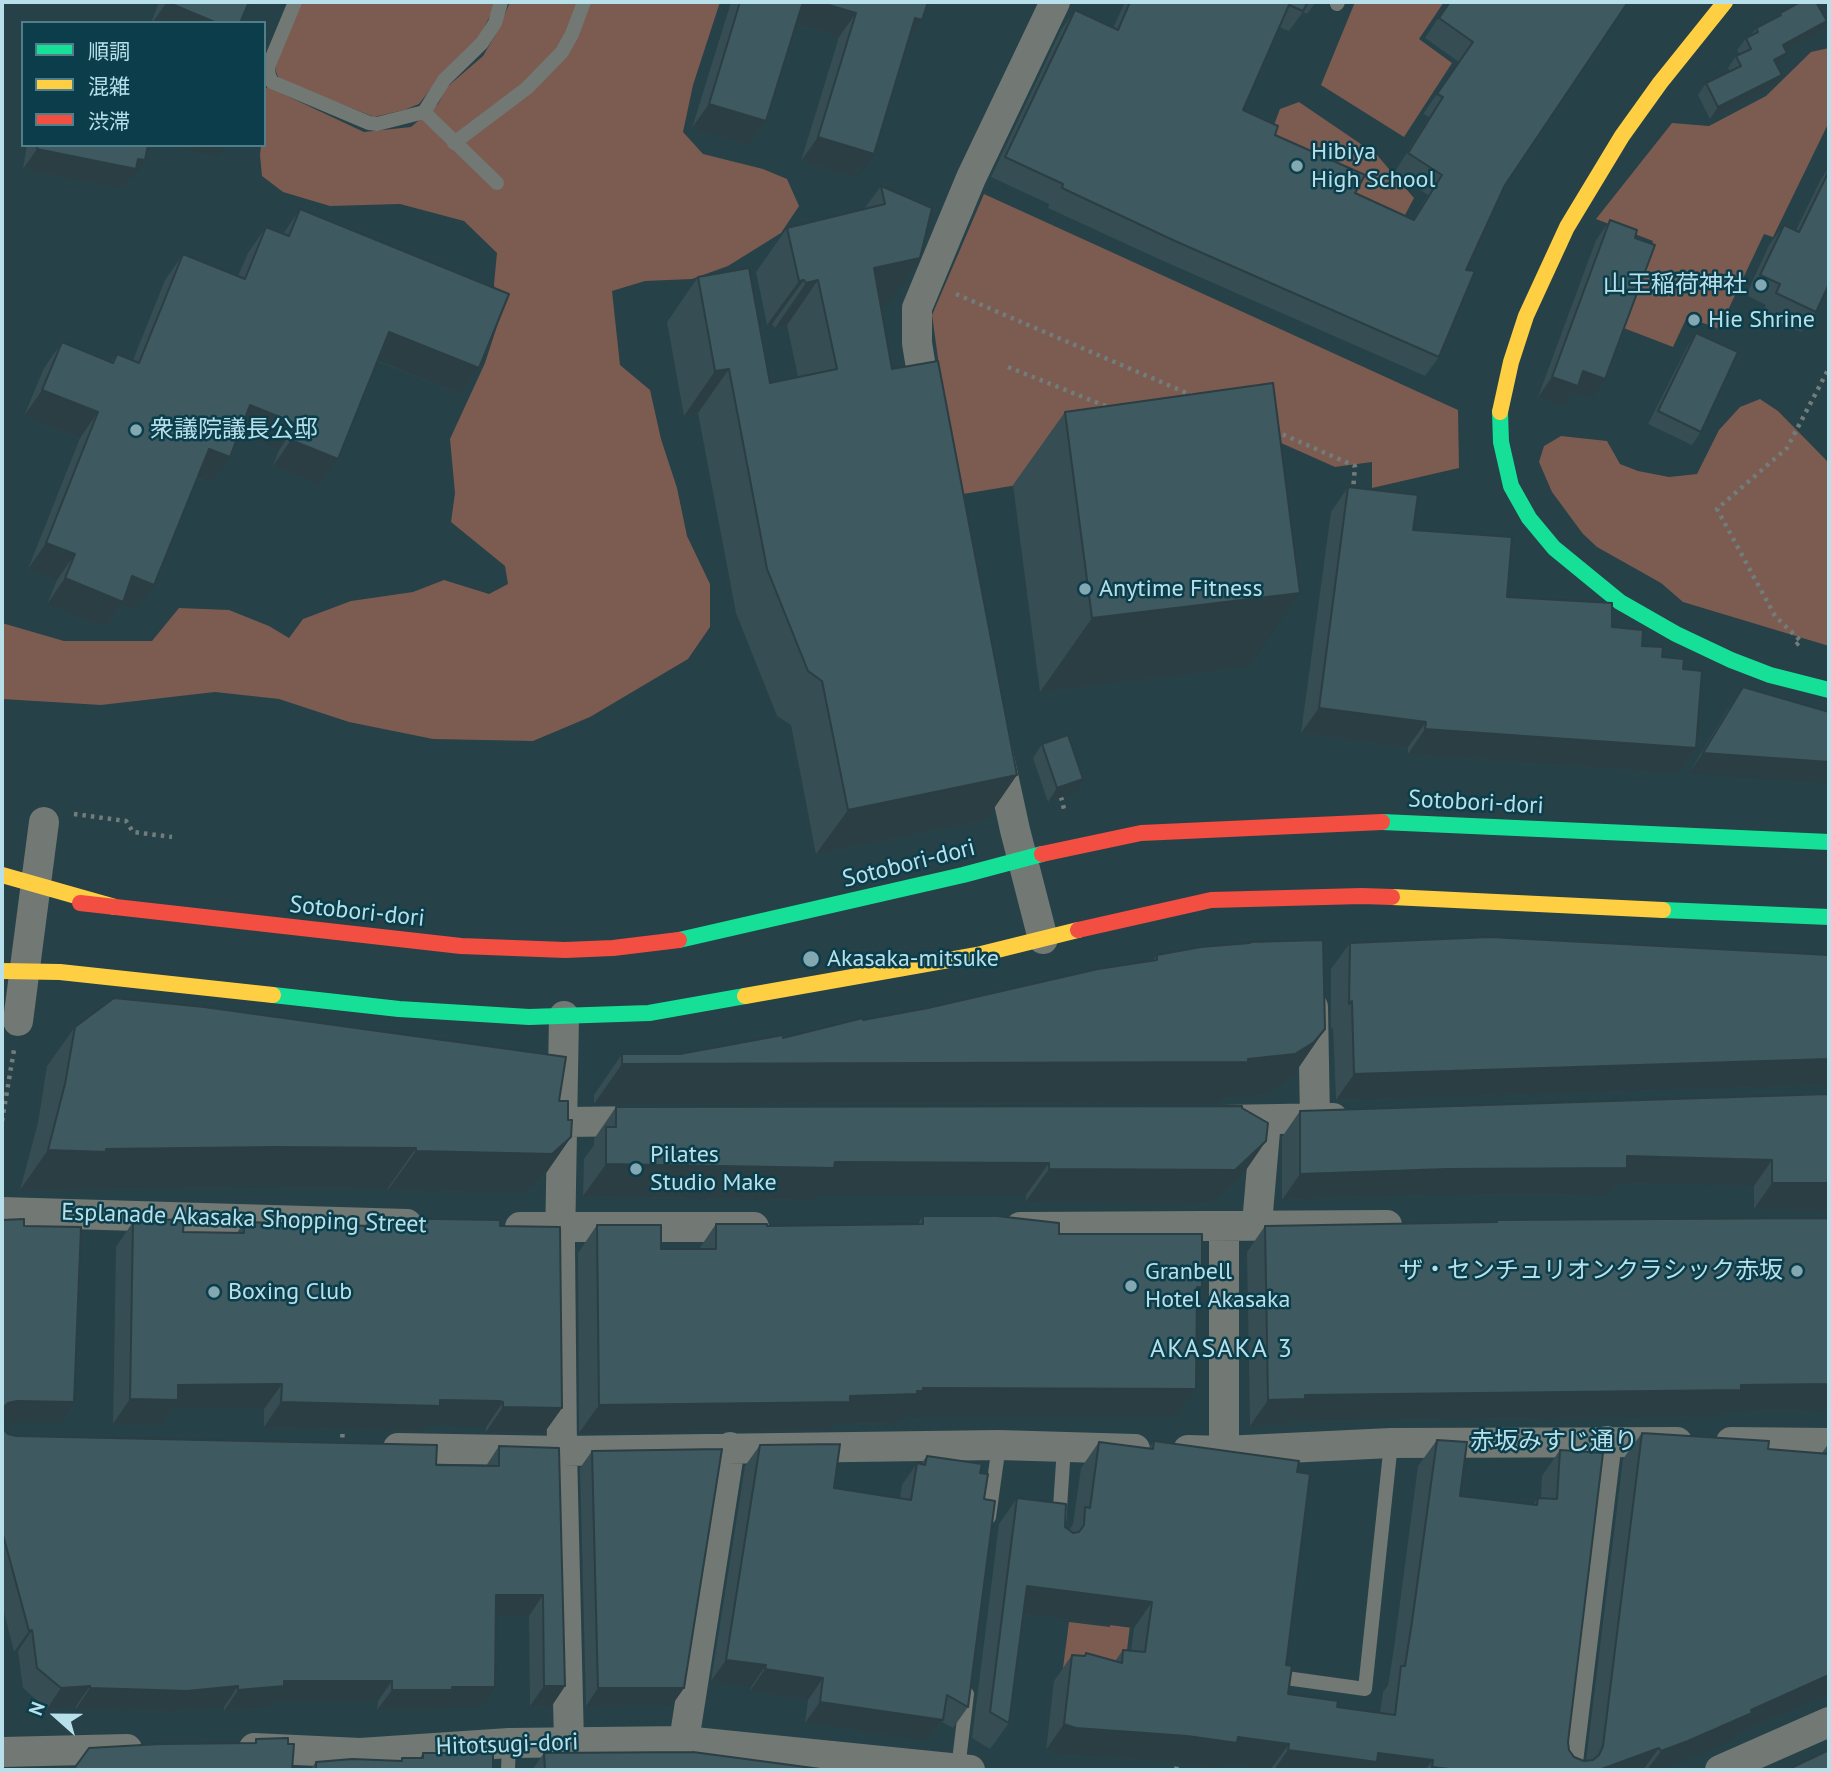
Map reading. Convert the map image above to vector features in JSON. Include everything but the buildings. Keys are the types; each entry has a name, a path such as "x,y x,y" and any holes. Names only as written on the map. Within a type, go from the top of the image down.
{"main road":[{"path":"1725,2 1660,83 1622,136 1594,178 1567,227 1527,316 1511,362 1500,411 1501,442 1511,486 1529,518 1554,548 1620,602 1676,634 1731,660 1770,675 1829,690"},
{"name":"Sotobori-dori","path":"14,896 461,946 534,950 613,948 691,939 1023,858 1141,833 1364,821 1829,842"},
{"path":"2,875 116,908"},
{"path":"2,971 60,972 399,1009 529,1017 564,1016 649,1013 977,955 1129,917 1211,900 1362,896 1829,917"}],"street":[{"path":"932,434 918,343 917,308 971,178 1055,2"},
{"path":"992,720 1043,939"},
{"path":"18,1021 44,822"},
{"path":"1313,984 1315,1119"},
{"path":"564,1016 562,1451 569,1742"},
{"path":"1198,1120 1356,1117"},
{"path":"1257,1224 1266,1120"},
{"path":"564,1122 675,1121"},
{"name":"Esplanade Akasaka Shopping Street","path":"2,1212 435,1224"},
{"path":"989,1227 1410,1225"},
{"path":"491,1226 782,1227"},
{"path":"1224,1226 1224,1451"},
{"name":"赤坂みすじ通り","path":"342,1433 562,1451 999,1445 1224,1451 1399,1443 1829,1443"},
{"path":"1567,1770 1607,1441"},
{"path":"684,1741 730,1447"},
{"path":"1720,1770 1829,1722"},
{"name":"Hitotsugi-dori","path":"225,1747 360,1754 508,1757 569,1742 684,1741 964,1770"},
{"path":"2,1752 156,1748"}],"lane":[{"path":"295,2 266,77 272,82 377,124 424,112 444,80 482,43 495,23 500,2"},
{"path":"454,143 527,89 562,51 572,34 584,2"},
{"path":"424,112 498,183"},
{"path":"1279,1677 1365,1689 1399,1443"},
{"path":"988,1526 999,1445"},
{"path":"1058,1537 1064,1447"},
{"path":"964,1770 970,1675"}],"path":[{"path":"949,291 1197,397"},
{"path":"1008,367 1119,412"},
{"path":"1792,648 1801,641 1775,617 1717,509 1787,449 1829,368"},
{"path":"1270,429 1355,466 1352,502"},
{"path":"1061,797 1066,818"},
{"path":"73,814 126,821 133,832 172,837"},
{"path":"2,1121 9,1079"},
{"path":"1176,1770 1178,1757"}],"shaded area":[{"path":"301,2 495,2 476,43 445,70 419,104 374,117 281,80 277,75 275,67"},
{"path":"510,2 720,2 693,85 683,132 703,154 763,169 787,179 799,206 781,233 728,266 692,279 645,281 612,291 620,365 650,390 687,536 710,584 710,627 688,659 590,717 533,741 433,739 349,722 279,699 215,692 101,705 2,699 2,623 64,641 152,641 179,608 229,610 269,626 289,638 303,619 351,601 413,592 444,580 489,594 508,584 505,566 451,522 455,493 450,439 485,363 498,323 494,284 497,253 464,221 400,204 330,206 283,192 262,176 260,155 261,147 266,147 266,88 364,132 411,127 438,104 447,87 483,56"},
{"path":"1355,2 1444,2 1419,39 1452,63 1404,137 1321,85"},
{"path":"1829,48 1829,122 1773,237 1764,234 1719,329 1687,317 1673,347 1621,327 1653,241 1596,219 1672,123 1709,126 1766,96 1811,52"},
{"path":"1299,102 1377,155 1414,198 1397,230 1266,146 1280,109"},
{"path":"984,194 1458,410 1459,468 1372,488 1372,462 1335,467 1180,398 1172,413 1141,401 1150,463 957,495 932,315"},
{"path":"1760,399 1778,411 1829,463 1829,646 1683,602 1661,583 1597,547 1583,534 1552,492 1539,462 1544,446 1561,436 1607,441 1620,464 1638,471 1669,477 1697,474 1719,430 1740,407"},
{"path":"1113,1606 1132,1609 1124,1675 1063,1668 1069,1622 1110,1627"}],"traffic: fast":[{"path":"1500,412 1501,442 1511,486 1529,518 1554,548 1620,602 1676,634 1770,675 1829,690"},
{"path":"1382,822 1829,842"},
{"path":"679,940 963,875 1042,854"},
{"path":"1663,910 1829,917"},
{"path":"273,995 399,1009 529,1017 649,1013 745,996"}],"traffic: slow":[{"path":"1500,412 1511,362 1526,316 1567,227 1622,136 1660,83 1725,2"},
{"path":"2,875 115,907"},
{"path":"1392,897 1663,910"},
{"path":"745,996 977,955 1078,930"},
{"path":"2,971 60,972 273,995"}],"traffic: jam":[{"path":"1042,854 1141,833 1382,822"},
{"path":"1078,930 1211,900 1392,897"},
{"path":"80,903 461,946 565,950 613,948 679,940"}],"place":[{"name":"Hibiya High School","path":"1297,166"},
{"name":"山王稲荷神社","path":"1761,285"},
{"name":"Hie Shrine","path":"1694,320"},
{"name":"衆議院議長公邸","path":"136,430"},
{"name":"Anytime Fitness","path":"1085,589"},
{"name":"Akasaka-mitsuke","path":"811,959"},
{"name":"Pilates Studio Make","path":"636,1169"},
{"name":"ザ・センチュリオンクラシック赤坂","path":"1797,1271"},
{"name":"Granbell Hotel Akasaka","path":"1131,1286"},
{"name":"Boxing Club","path":"214,1292"}],"district":[{"name":"AKASAKA 3","path":"1222,1350"}]}
